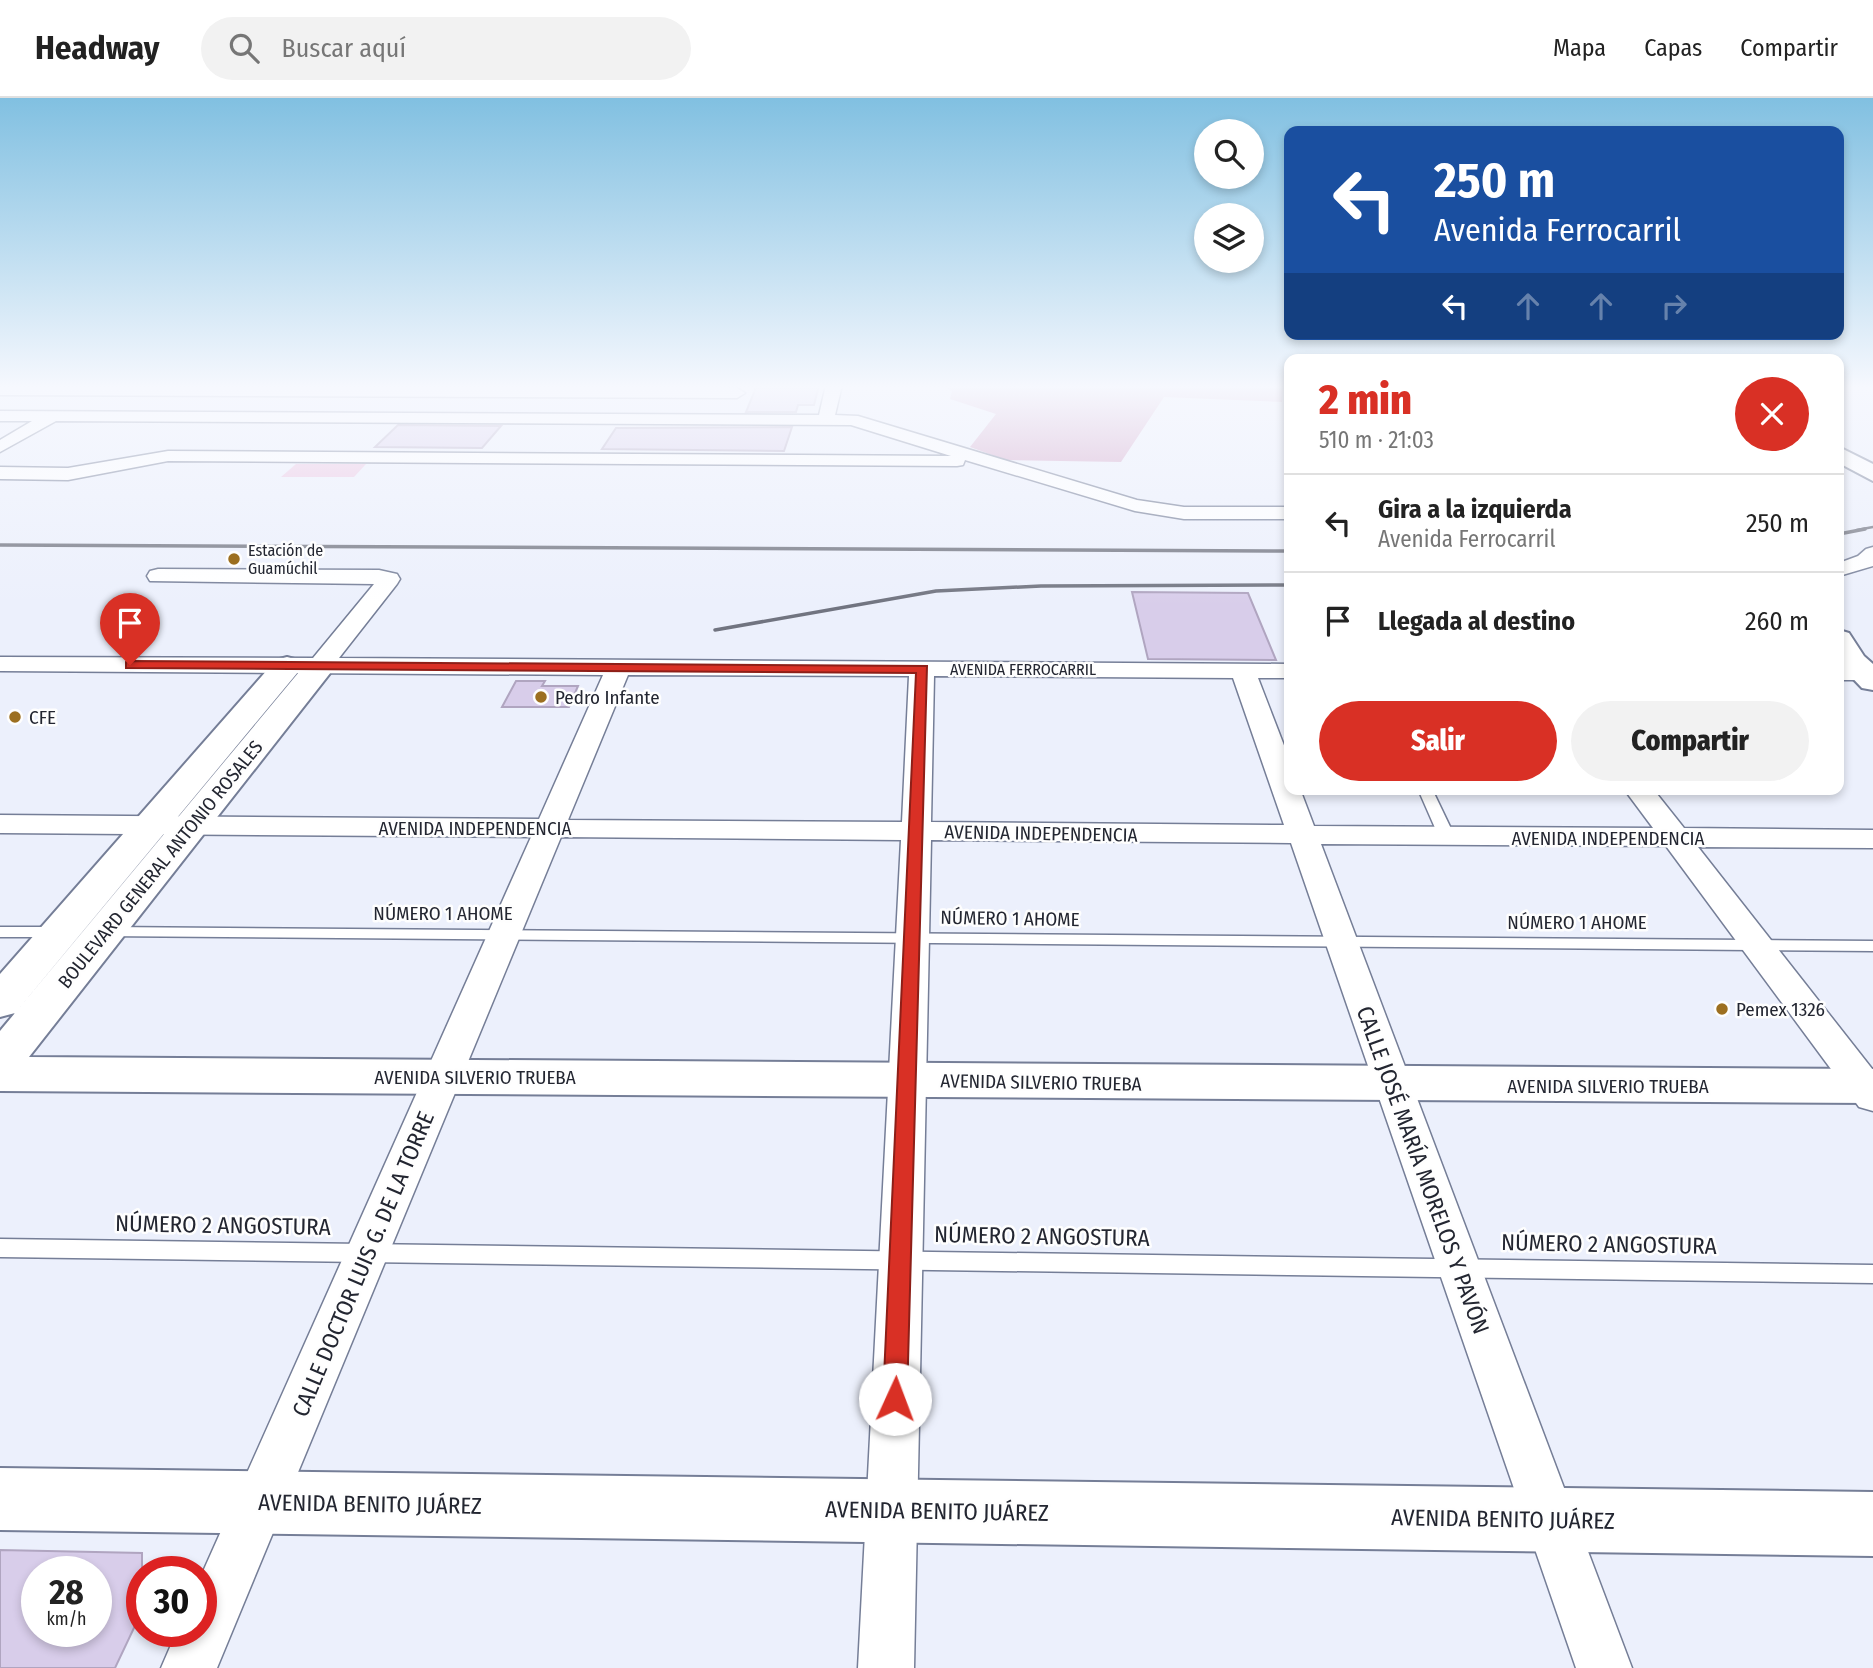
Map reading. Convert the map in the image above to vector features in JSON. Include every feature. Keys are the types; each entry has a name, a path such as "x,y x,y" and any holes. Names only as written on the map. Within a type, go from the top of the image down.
{"street":[{"path":"0,473 68,474 155,458"},
{"path":"538,458 990,461"},
{"path":"981,458 1117,501 1155,509 1214,514 1284,513"},
{"path":"1849,458 1870,469"},
{"path":"1844,569 1861,564 1873,553"},
{"path":"158,576 389,579 303,666"},
{"path":"1844,647 1862,675"},
{"name":"AVENIDA FERROCARRIL","path":"0,664 1284,671"},
{"name":"BOULEVARD GENERAL ANTONIO ROSALES","path":"0,1002 151,825 303,666"},
{"name":"BOULEVARD GENERAL ANTONIO ROSALES","path":"0,1062 191,826 303,666"},
{"name":"CALLE DOCTOR LUIS G. DE LA TORRE","path":"189,1668 619,667"},
{"path":"886,1668 922,669"},
{"name":"CALLE JOSÉ MARÍA MORELOS Y PAVÓN","path":"1243,670 1284,787"},
{"name":"CALLE JOSÉ MARÍA MORELOS Y PAVÓN","path":"1287,795 1604,1668"},
{"path":"1643,795 1870,1090"},
{"name":"AVENIDA INDEPENDENCIA","path":"0,824 1873,839"},
{"name":"AVENIDA SILVERIO TRUEBA","path":"0,1074 1870,1090"},
{"name":"AVENIDA BENITO JUÁREZ","path":"0,1499 1873,1524"}],"lane":[{"path":"1427,795 1447,837"},
{"path":"0,932 60,932"},
{"name":"NÚMERO 1 AHOME","path":"105,932 1873,946"},
{"name":"NÚMERO 2 ANGOSTURA","path":"0,1248 1873,1274"}],"shaded area":[{"path":"1001,458 1123,458 1121,462"},
{"path":"296,464 366,464 354,477 281,477"}],"building":[{"path":"1132,592 1248,593 1276,660 1148,659"},
{"name":"Pedro Infante","path":"516,681 545,681 542,686 578,686 569,707 502,707"},
{"path":"0,1550 142,1553 142,1556 126,1556 126,1645 115,1668 0,1668"}],"railway":[{"path":"1857,530 1873,527"},
{"path":"1844,533 1865,529"},
{"path":"0,545 1284,551"},
{"path":"715,630 936,591 1041,586 1284,585"}],"place":[{"name":"Estación de Guamúchil","path":"234,559"},
{"name":"Pedro Infante","path":"541,697"},
{"name":"CFE","path":"15,717"},
{"name":"Pemex 1326","path":"1722,1009"}],"route":[{"path":"130,665 922,669 895,1399"}]}
